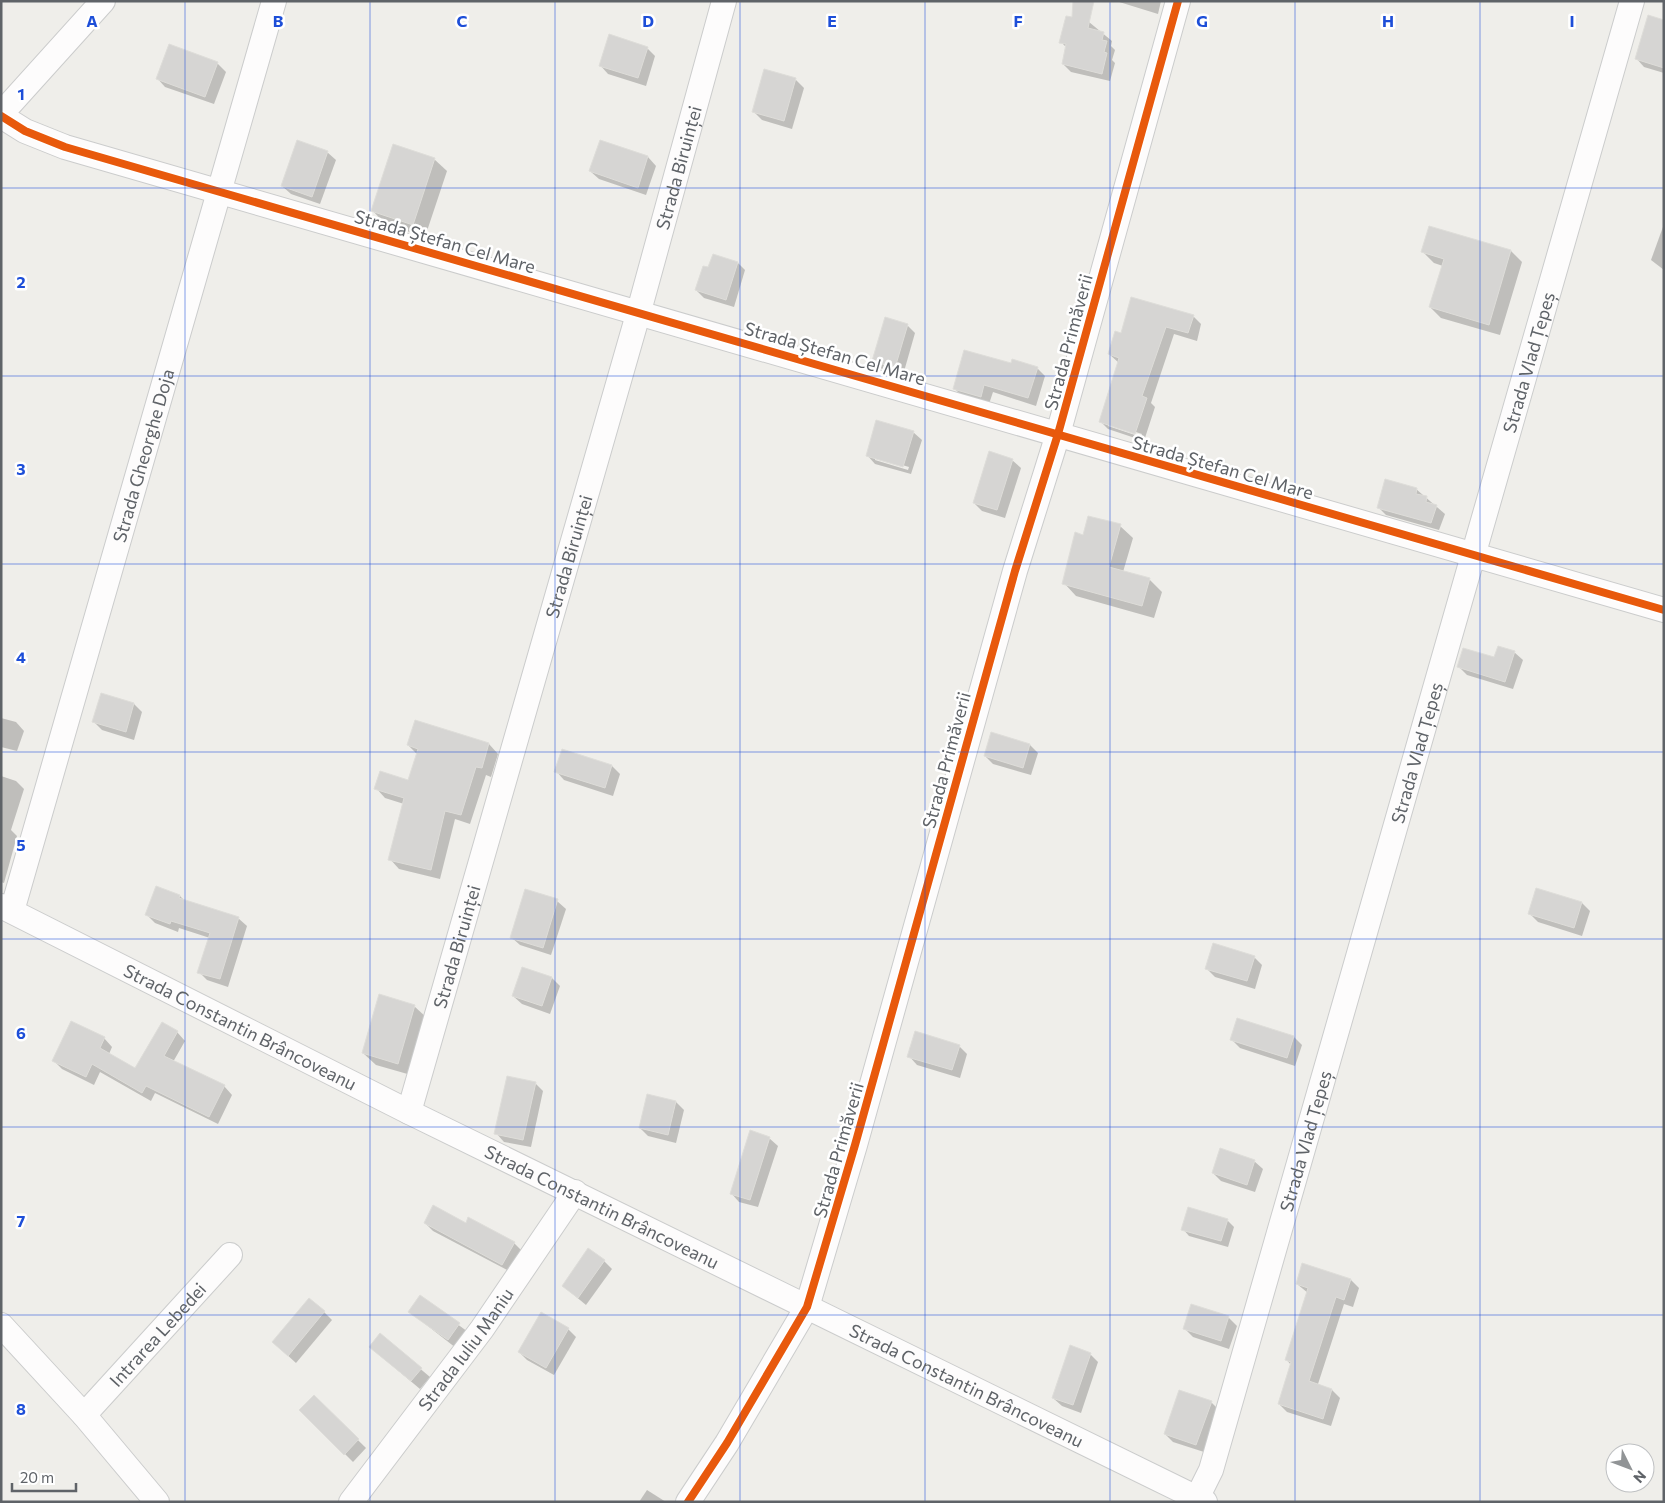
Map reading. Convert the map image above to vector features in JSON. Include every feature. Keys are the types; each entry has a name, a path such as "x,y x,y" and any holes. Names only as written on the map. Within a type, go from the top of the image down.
{"street":[{"path":"1,115 103,1"},
{"name":"Strada Gheorghe Doja","path":"7,909 221,191 274,1"},
{"name":"Strada Biruinței","path":"408,1112 639,312 724,1"},
{"name":"Strada Primăverii","path":"688,1502 727,1443 807,1307 858,1135 1010,589 1058,434 1178,1"},
{"name":"Strada Vlad Țepeș","path":"1199,1501 1211,1470 1632,1"},
{"name":"Strada Ștefan Cel Mare","path":"1,115 25,132 65,146 1664,610"},
{"name":"Strada Constantin Brâncoveanu","path":"7,909 408,1112 575,1192 1199,1501"},
{"name":"Strada Iuliu Maniu","path":"351,1502 482,1329 575,1192"},
{"name":"Intrarea Lebedei","path":"84,1415 230,1256"},
{"path":"1,1326 84,1415 157,1502"}],"building":[{"path":"1073,1 1094,1 1088,28 1104,32 1102,40 1107,41 1104,52 1107,53 1102,74 1062,64 1066,44 1059,43 1066,16 1072,17"},
{"path":"1648,15 1664,20 1664,68 1635,59"},
{"path":"609,34 648,47 638,78 599,66"},
{"path":"169,44 218,62 205,97 156,79"},
{"path":"764,69 796,78 784,121 752,112"},
{"path":"297,140 328,151 312,197 281,186"},
{"path":"600,140 648,156 638,188 589,171"},
{"path":"393,144 435,158 413,225 371,211"},
{"path":"1429,226 1511,250 1489,325 1429,307 1444,259 1421,252"},
{"path":"713,254 738,262 726,300 695,290 703,266 708,267"},
{"path":"1131,297 1194,315 1188,333 1166,327 1142,396 1147,398 1135,434 1099,422 1119,358 1108,354 1115,331 1121,333"},
{"path":"885,317 908,324 895,368 872,361"},
{"path":"964,350 1011,363 1012,359 1038,367 1028,398 984,385 981,397 953,389"},
{"path":"876,420 914,431 903,467 866,456"},
{"path":"989,451 1013,459 997,510 973,503"},
{"path":"1385,479 1417,488 1416,494 1427,496 1426,502 1437,505 1431,523 1377,508"},
{"path":"1088,516 1121,524 1109,567 1150,578 1142,606 1062,584 1075,532 1083,535"},
{"path":"1498,646 1515,651 1505,682 1457,667 1463,648 1494,657"},
{"path":"101,693 134,703 126,732 92,722"},
{"path":"415,720 489,743 482,768 476,767 461,815 445,811 431,870 388,860 404,798 374,789 380,771 408,780 418,749 407,745"},
{"path":"991,732 1030,744 1023,768 984,756"},
{"path":"562,749 612,765 605,788 554,772"},
{"path":"156,886 180,895 179,898 239,917 220,979 197,973 210,933 171,921 170,924 145,915"},
{"path":"1536,888 1582,902 1574,928 1528,914"},
{"path":"525,889 558,899 543,948 510,938"},
{"path":"1213,943 1255,956 1247,981 1205,969"},
{"path":"522,967 552,977 542,1006 512,996"},
{"path":"379,994 415,1005 398,1064 362,1053"},
{"path":"1237,1018 1294,1036 1287,1058 1230,1040"},
{"path":"71,1021 105,1037 100,1048 135,1068 162,1022 178,1031 164,1056 225,1085 209,1117 146,1086 142,1093 92,1064 86,1077 52,1061"},
{"path":"915,1031 960,1045 952,1070 907,1057"},
{"path":"507,1076 536,1082 523,1140 494,1134"},
{"path":"647,1094 676,1101 668,1135 639,1128"},
{"path":"750,1130 770,1137 750,1200 730,1194"},
{"path":"1220,1148 1255,1160 1247,1185 1212,1173"},
{"path":"433,1205 466,1223 468,1217 515,1242 502,1265 424,1223"},
{"path":"1188,1207 1228,1219 1221,1241 1181,1230"},
{"path":"588,1248 605,1260 578,1298 562,1286"},
{"path":"1302,1263 1351,1279 1344,1300 1336,1297 1309,1381 1332,1389 1323,1419 1278,1404 1291,1362 1285,1360 1308,1288 1296,1284"},
{"path":"420,1295 460,1323 448,1340 408,1312"},
{"path":"309,1298 325,1311 288,1356 272,1342"},
{"path":"1191,1304 1229,1316 1221,1341 1183,1329"},
{"path":"541,1312 569,1328 546,1368 518,1352"},
{"path":"380,1333 422,1368 411,1381 369,1347"},
{"path":"1070,1345 1091,1353 1073,1405 1052,1398"},
{"path":"1179,1390 1212,1401 1196,1445 1164,1434"},
{"path":"314,1395 359,1439 344,1455 299,1410"}],"cycle path":[{"path":"688,1502 727,1443 807,1307 855,1145 1015,571 1058,434 1178,1"},
{"path":"1,116 25,131 65,147 1664,610"}]}
